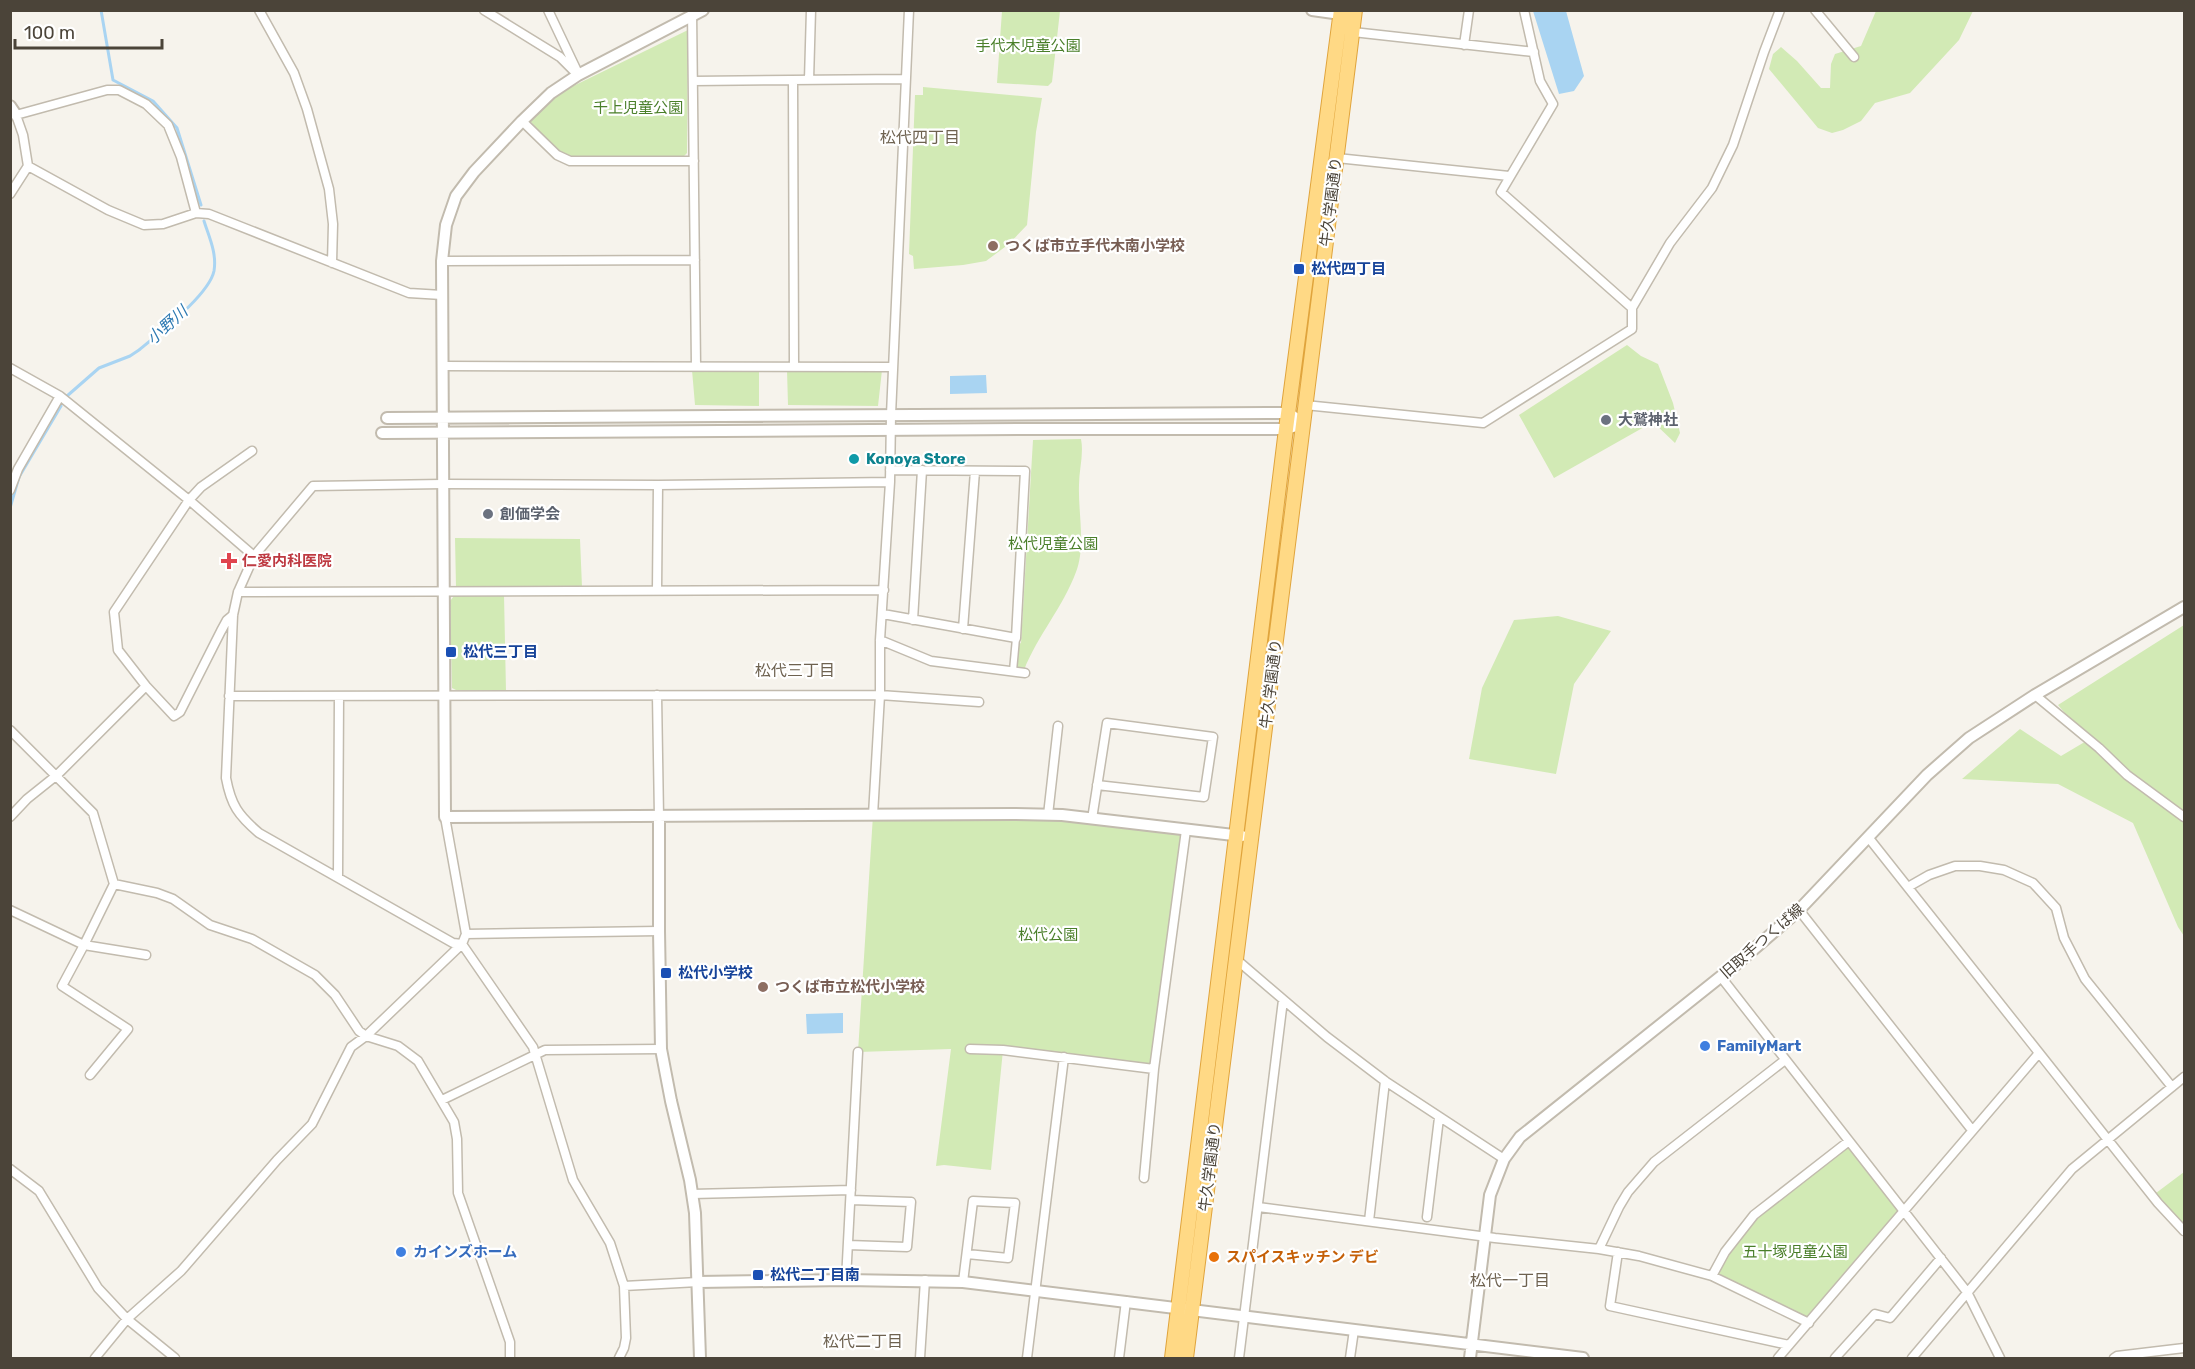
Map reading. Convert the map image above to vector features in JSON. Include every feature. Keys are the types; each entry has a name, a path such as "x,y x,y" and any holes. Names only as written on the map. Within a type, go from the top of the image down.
{"highway":[{"name":"牛久学園通り","path":"1172,1359 1288,413 1340,12"},
{"name":"牛久学園通り","path":"1186,1359 1355,13"}],"street":[{"path":"259,10 294,73 311,123 329,189 333,224 332,263"},
{"path":"484,10 560,57 578,75"},
{"path":"548,10 578,75"},
{"path":"95,1359 127,1319 181,1271 277,1160 312,1124 351,1047 366,1036 462,944 466,934 445,817 442,261 446,225 456,196 474,172 551,93 578,75 692,13 703,10"},
{"path":"809,80 811,10"},
{"path":"873,815 880,695 880,640 890,482 890,431 909,10"},
{"path":"1312,10 1355,13"},
{"path":"1464,45 1468,10"},
{"path":"1524,10 1540,81 1553,105 1501,192 1632,308"},
{"path":"1305,405 1483,423 1632,329 1632,308 1670,243 1712,188 1733,145 1780,10"},
{"path":"1815,10 1854,57"},
{"path":"692,13 696,366"},
{"path":"1353,32 1534,52"},
{"path":"693,81 905,79"},
{"path":"793,80 794,366"},
{"path":"10,195 28,166 24,135 13,110 107,90 119,90 146,104 168,126 181,157 196,213"},
{"path":"522,121 557,155 570,160 694,161"},
{"path":"1337,158 1509,176"},
{"path":"28,166 108,210 144,225 163,224 196,213 209,214 409,293 442,295"},
{"path":"442,261 695,261"},
{"path":"443,366 893,367"},
{"path":"10,368 60,396 189,500 254,556"},
{"path":"10,490 18,469 60,396"},
{"path":"387,418 1288,413 1303,424"},
{"path":"382,433 1287,429 1303,424"},
{"path":"233,615 227,620 180,711 174,716 146,686 118,650 114,612 189,500 201,487 252,451"},
{"path":"890,470 1025,471 1014,671"},
{"path":"913,620 922,470"},
{"path":"963,628 975,471"},
{"path":"619,1359 626,1338 624,1286 610,1243 573,1180 533,1047 462,944 453,943 259,832 236,811 229,797 226,778 233,615 238,592 254,556 314,486 890,482"},
{"path":"657,590 658,485"},
{"path":"238,592 884,590"},
{"name":"旧取手つくば線","path":"1470,1359 1490,1195 1504,1159 1520,1137 1721,977 1799,910 1927,775 1969,738 2035,695 2184,607"},
{"path":"882,614 1016,638"},
{"path":"880,640 931,661 1025,673"},
{"path":"10,817 27,799 57,775 146,686"},
{"path":"657,695 661,1049 692,1194 700,1359"},
{"path":"230,696 880,695 979,702"},
{"path":"2035,695 2127,775 2184,817"},
{"path":"338,876 339,696"},
{"path":"1092,819 1097,785 1107,723 1213,737 1204,797 1097,785"},
{"path":"1048,815 1058,726"},
{"path":"10,730 93,813 114,884 62,986 128,1029 90,1075"},
{"path":"445,817 1048,815 1251,837"},
{"path":"1143,1178 1154,1069 1186,830"},
{"path":"1868,837 2107,1140 2184,1231"},
{"path":"1908,887 1929,875 1954,866 1980,866 2004,870 2033,883 2056,908 2064,938 2085,979 2172,1087"},
{"path":"114,884 157,893 173,899 210,925 252,939 315,975 335,995 359,1031 366,1036 398,1046 418,1061 454,1122 457,1139 458,1193 510,1342 510,1359"},
{"path":"10,910 84,945 146,955"},
{"path":"1799,910 1972,1130"},
{"path":"466,934 658,931"},
{"path":"1237,960 1283,1000 1385,1081 1504,1159"},
{"path":"1721,977 1967,1292 2000,1359"},
{"path":"1239,1359 1283,1000"},
{"path":"442,1100 544,1050 661,1049"},
{"path":"970,1049 1003,1050 1154,1069"},
{"path":"846,1280 858,1052"},
{"path":"1778,1359 2039,1053"},
{"path":"1027,1359 1064,1057"},
{"path":"1599,1249 1628,1192 1654,1162 1785,1060"},
{"path":"1912,1359 2072,1169 2184,1077"},
{"path":"1369,1221 1385,1081"},
{"path":"1427,1217 1439,1118"},
{"path":"1712,1276 1725,1252 1754,1215 1849,1141"},
{"path":"10,1169 39,1191 98,1288 127,1319 175,1359"},
{"path":"692,1194 851,1190"},
{"path":"848,1245 907,1247 911,1202 851,1200"},
{"path":"963,1282 973,1201 1015,1203 1008,1258 967,1254"},
{"path":"1258,1207 1618,1252 1673,1264 1712,1276 1809,1323"},
{"path":"1618,1252 1610,1306 1789,1345"},
{"path":"1835,1359 1875,1314 1890,1318 1941,1258"},
{"path":"624,1286 698,1282 846,1280 963,1282 1583,1359"},
{"path":"920,1359 925,1280"},
{"path":"1119,1359 1126,1301"},
{"path":"1350,1359 1354,1330"},
{"path":"2114,1359 2117,1356 2184,1348"}],"green space":[{"name":"手代木児童公園","path":"1002,11 1060,11 1052,82 1048,86 997,83"},
{"path":"1876,11 1973,11 1959,40 1910,93 1875,103 1861,121 1843,130 1832,133 1818,128 1769,69 1773,54 1781,47 1821,88 1830,88 1831,64 1835,54 1861,46"},
{"name":"千上児童公園","path":"688,30 687,153 684,156 569,157 555,150 530,121 561,92"},
{"path":"923,87 1042,98 1036,132 1027,225 1009,244 986,261 914,269 913,256 909,254 915,95 923,95"},
{"path":"1627,345 1641,356 1658,364 1673,403 1680,433 1675,443 1653,422 1554,478 1519,415"},
{"path":"692,370 759,370 759,406 695,405"},
{"path":"787,370 882,370 878,406 788,405"},
{"name":"松代児童公園","path":"1081,439 1079,496 1081,551 1079,562 1071,585 1024,670 1017,669 1019,644 1021,643 1033,440"},
{"path":"455,538 580,539 582,587 456,587"},
{"path":"504,595 506,691 452,688 450,601 454,596"},
{"path":"1558,616 1611,631 1574,684 1556,774 1469,759 1482,688 1514,620"},
{"path":"2184,625 2184,936 2133,823 2058,784 1962,779 2020,729 2061,756 2088,740 2058,705"},
{"name":"松代公園","path":"1012,814 1186,830 1154,1069 1003,1050 991,1170 936,1166 951,1049 858,1052 873,815"},
{"name":"五十塚児童公園","path":"1849,1141 1904,1211 1809,1323 1712,1276 1740,1230"},
{"path":"2184,1172 2184,1231 2152,1196"}],"water":[{"path":"1533,11 1566,11 1584,76 1574,91 1559,94"},
{"path":"986,375 987,393 950,394 950,376"},
{"path":"843,1013 843,1033 807,1034 806,1014"}],"waterway":[{"name":"小野川","path":"101,10 113,80 153,101 177,128 201,205"},
{"name":"小野川","path":"67,396 99,368 139,350 182,313 203,291 210,281 215,264 212,245 204,221"},
{"name":"小野川","path":"10,508 19,477 61,406"}],"place":[{"name":"つくば市立手代木南小学校","path":"993,246"},
{"name":"松代四丁目","path":"1299,269"},
{"name":"大鷲神社","path":"1606,420"},
{"name":"Konoya Store","path":"854,459"},
{"name":"創価学会","path":"488,514"},
{"name":"仁愛内科医院","path":"229,561"},
{"name":"松代三丁目","path":"451,652"},
{"name":"松代小学校","path":"666,973"},
{"name":"つくば市立松代小学校","path":"763,987"},
{"name":"FamilyMart","path":"1705,1046"},
{"name":"カインズホーム","path":"401,1252"},
{"name":"スパイスキッチン デビ","path":"1214,1257"},
{"name":"松代二丁目南","path":"758,1275"}],"district":[{"name":"松代四丁目","path":"920,137"},
{"name":"松代三丁目","path":"795,670"},
{"name":"松代一丁目","path":"1510,1280"},
{"name":"松代二丁目","path":"863,1341"}]}
